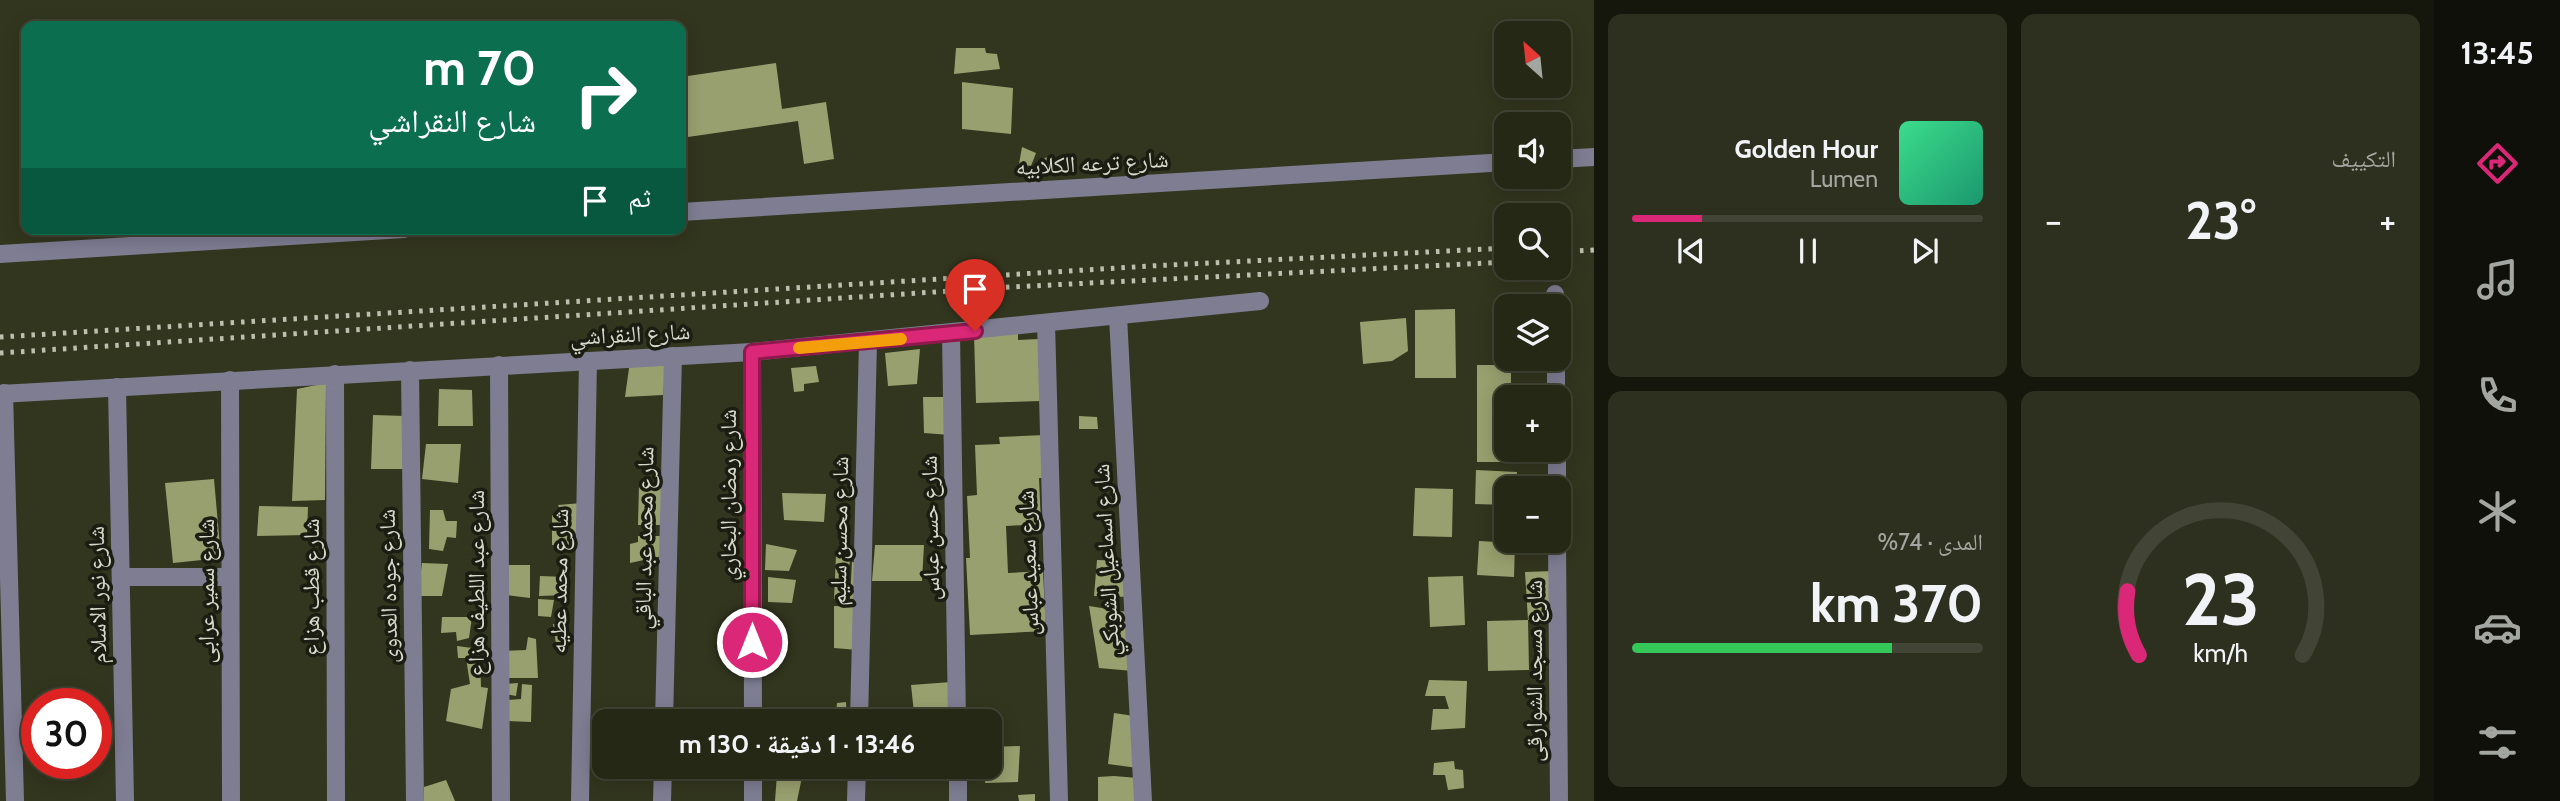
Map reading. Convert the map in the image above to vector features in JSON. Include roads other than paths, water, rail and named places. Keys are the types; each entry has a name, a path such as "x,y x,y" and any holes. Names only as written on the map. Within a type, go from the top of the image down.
{"street":[{"path":"1571,158 1594,156"},
{"name":"شارع ترعه الكلابيه","path":"686,212 1494,163"},
{"path":"0,254 307,235"},
{"name":"شارع النقراشي","path":"2,393 752,352 1260,301"},
{"name":"شارع اسماعيل الشوبكي","path":"1118,316 1143,801"},
{"name":"شارع سعيد عباس","path":"1046,323 1059,801"},
{"name":"شارع حسن عباس","path":"951,334 957,709"},
{"name":"شارع محسن سليم","path":"859,709 868,342"},
{"name":"شارع رمضان البخاري","path":"752,352 752,709"},
{"name":"شارع محمد عبد الباقي","path":"664,709 673,356"},
{"name":"شارع محمد عطيه","path":"580,801 588,361"},
{"name":"شارع عبد اللطيف هزاع","path":"499,365 501,801"},
{"name":"شارع جوده العدوى","path":"410,370 415,801"},
{"name":"شارع قطب هزاع","path":"335,374 336,801"},
{"name":"شارع سمير عرابى","path":"230,380 231,801"},
{"name":"شارع نور الاسلام","path":"117,387 125,801"},
{"path":"2,393 15,801"},
{"name":"شارع مسجد الشوارقى","path":"1557,553 1559,801"},
{"path":"121,577 230,577"},
{"path":"662,801 663,779"},
{"path":"753,779 753,801"},
{"path":"856,801 857,779"},
{"path":"958,779 958,801"}],"railway":[{"path":"0,337 1150,266 1494,249"},
{"path":"1571,251 1594,250"},
{"path":"0,353 1011,287 1494,263"}]}
